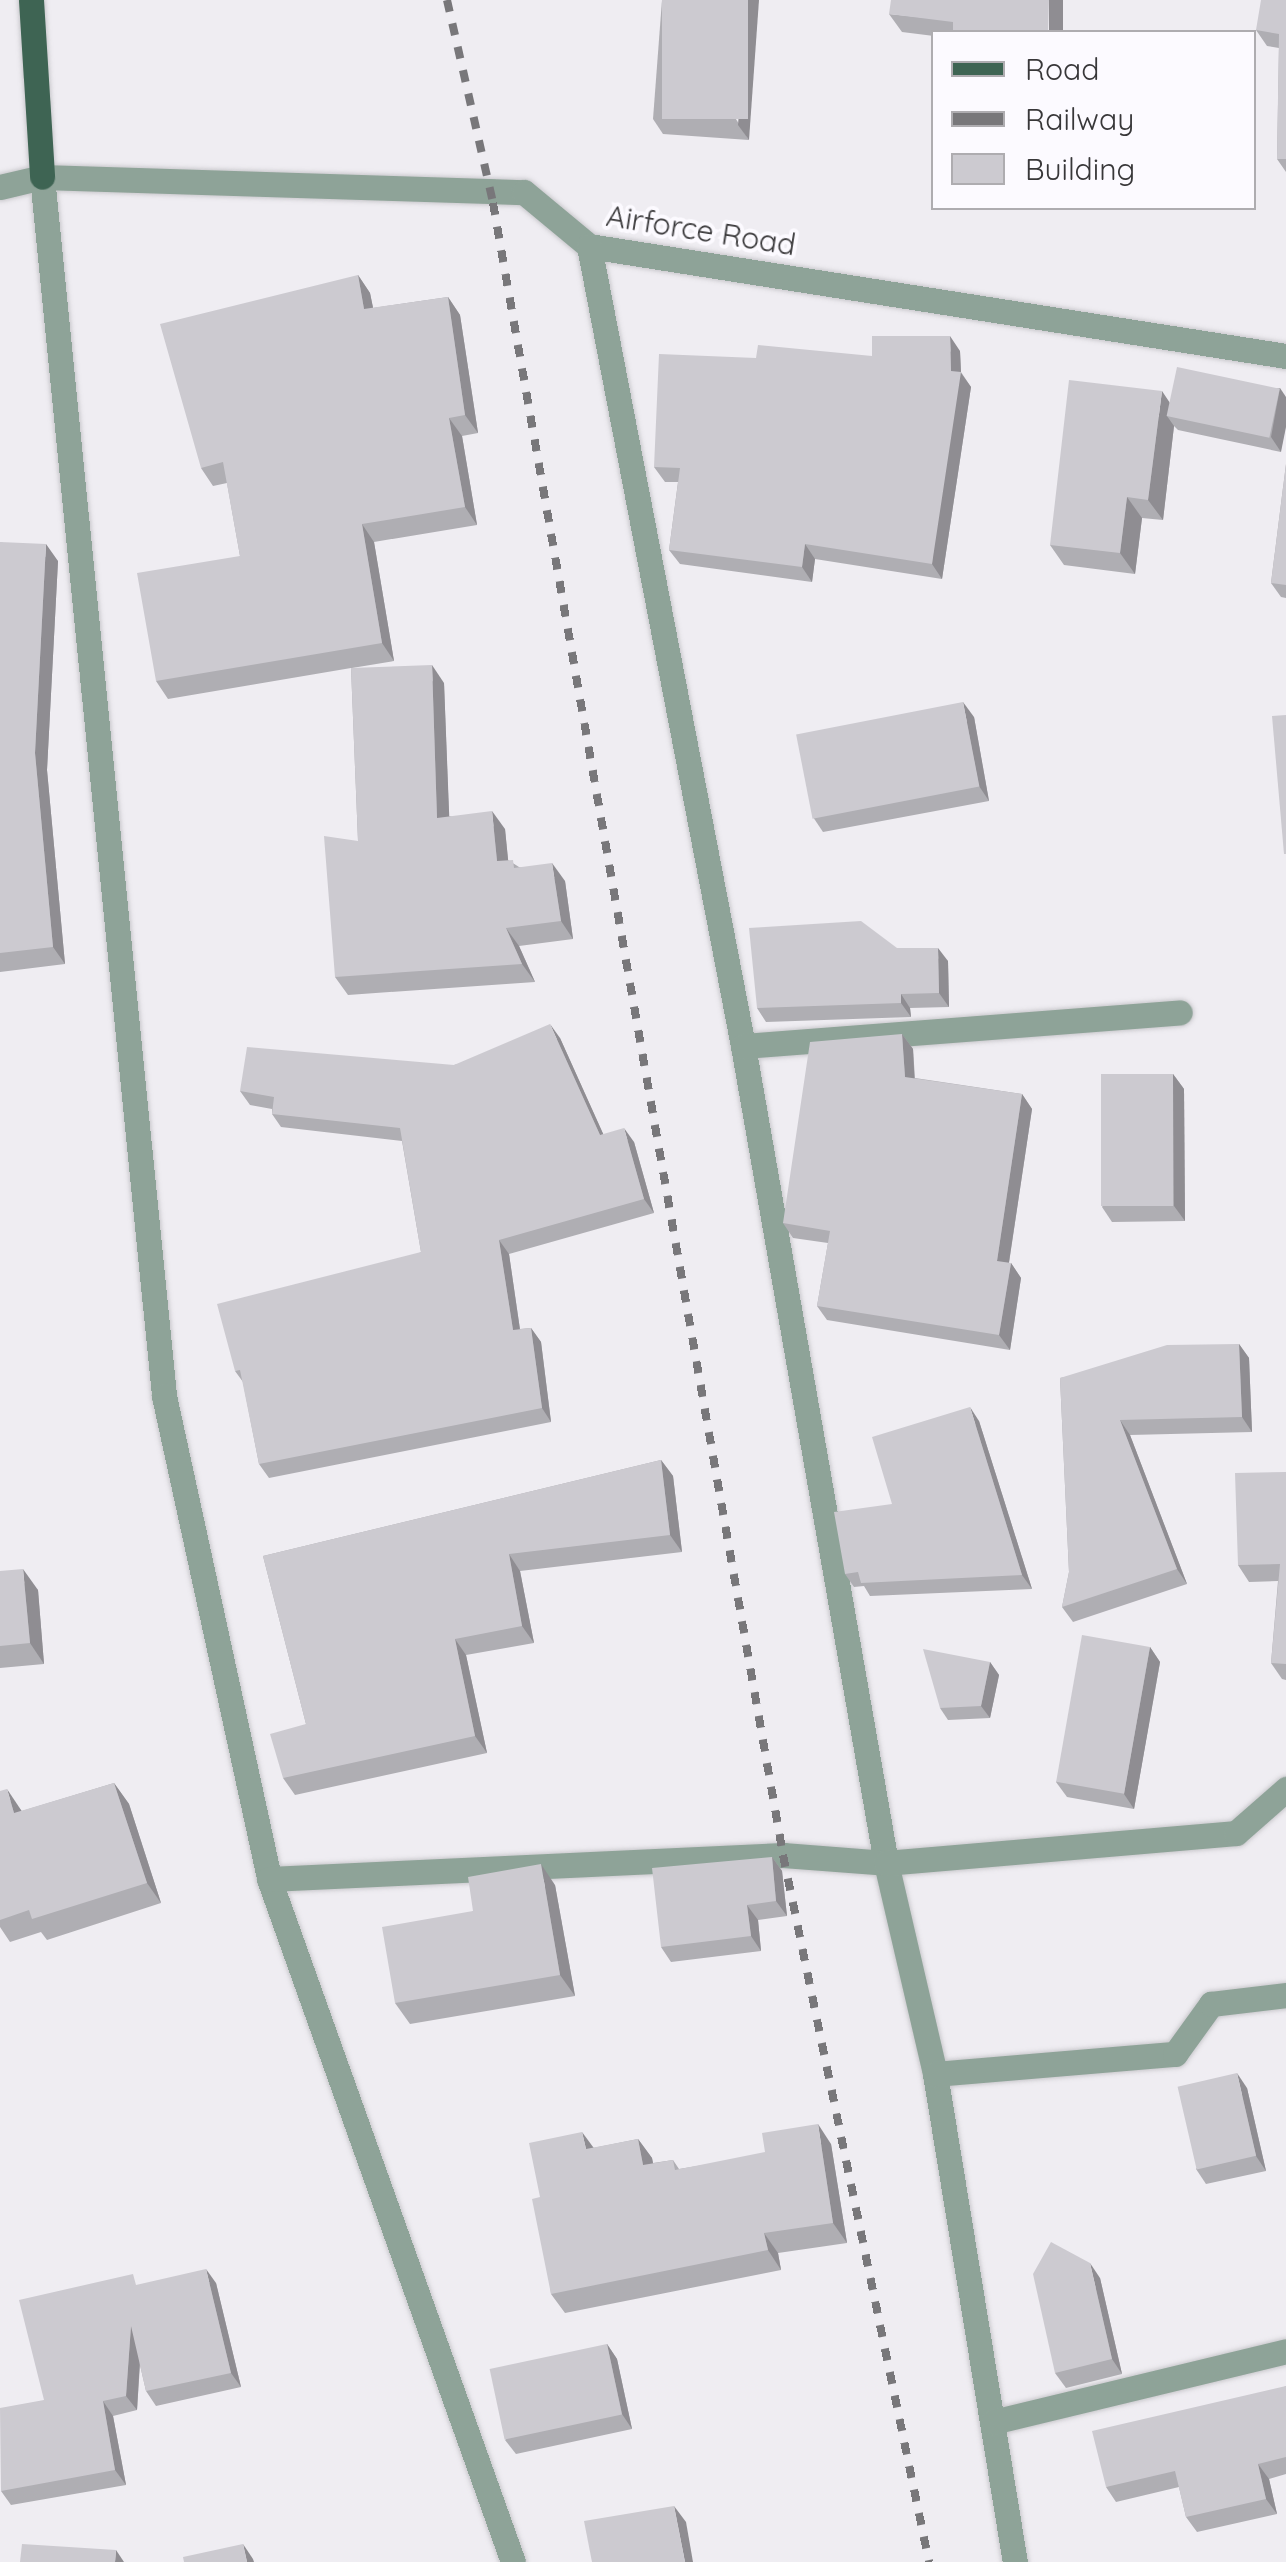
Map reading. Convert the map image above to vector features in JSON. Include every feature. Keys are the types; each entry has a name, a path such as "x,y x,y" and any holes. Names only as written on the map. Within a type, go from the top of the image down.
{"main road":[{"path":"31,0 42,177"}],"street":[{"name":"Airforce Road","path":"0,187 42,177 524,192 589,246 1286,356"},
{"path":"42,177 164,1396 269,1879 513,2562"},
{"path":"589,246 743,1046 886,1862 935,2074 1015,2562"},
{"path":"743,1046 1180,1012"},
{"path":"269,1879 783,1855 886,1862 1236,1833 1286,1789"},
{"path":"935,2074 1174,2054 1211,2004 1286,1995"},
{"path":"993,2422 1286,2351"}],"building":[{"path":"662,0 748,0 748,119 662,119"},
{"path":"891,0 1049,0 1048,30 953,30 953,22 889,14"},
{"path":"1261,0 1286,0 1286,159 1277,159 1279,34 1256,30"},
{"path":"358,275 364,309 448,297 465,415 449,418 465,507 362,524 382,643 156,681 137,573 240,556 223,462 201,468 160,324"},
{"path":"872,336 950,336 951,371 961,372 932,564 805,544 802,567 669,550 680,468 654,467 659,354 756,358 758,345 872,356"},
{"path":"1177,367 1280,389 1269,438 1167,416"},
{"path":"1069,380 1162,391 1148,500 1127,497 1120,553 1050,545"},
{"path":"1286,464 1286,585 1271,583"},
{"path":"0,542 46,544 35,753 53,947 0,953"},
{"path":"432,665 437,818 492,811 497,861 513,860 514,868 552,863 561,921 506,928 522,964 335,977 324,836 358,841 351,668"},
{"path":"963,702 979,786 813,819 796,734"},
{"path":"1286,715 1286,854 1284,854 1272,716"},
{"path":"861,921 897,948 938,948 939,993 901,994 901,1003 757,1008 749,928"},
{"path":"550,1024 600,1135 624,1128 644,1199 499,1240 513,1330 531,1328 542,1408 259,1464 240,1370 235,1371 217,1304 421,1252 400,1128 272,1114 274,1097 240,1091 247,1047 454,1065"},
{"path":"902,1034 905,1077 1022,1094 997,1261 1011,1263 999,1335 817,1306 830,1231 783,1223 810,1042"},
{"path":"1101,1074 1173,1074 1173,1206 1101,1206"},
{"path":"1239,1344 1242,1417 1120,1420 1177,1569 1062,1607 1069,1572 1060,1378 1167,1345"},
{"path":"970,1407 1022,1575 861,1583 858,1572 845,1574 834,1512 892,1504 872,1437"},
{"path":"661,1460 670,1535 509,1554 522,1626 455,1639 475,1736 283,1778 270,1734 306,1724 263,1556"},
{"path":"1286,1472 1286,1664 1271,1663 1280,1564 1238,1565 1235,1473"},
{"path":"23,1569 30,1643 0,1646 0,1571"},
{"path":"1082,1635 1150,1647 1124,1794 1056,1782"},
{"path":"923,1649 990,1662 981,1706 940,1708"},
{"path":"114,1783 147,1883 32,1919 29,1910 0,1920 0,1791 7,1789 14,1813"},
{"path":"772,1857 776,1901 747,1905 751,1936 661,1947 652,1868"},
{"path":"541,1864 560,1975 395,2003 382,1927 473,1911 468,1877"},
{"path":"1237,2073 1256,2156 1197,2170 1178,2087"},
{"path":"818,2124 833,2223 764,2233 768,2250 551,2294 532,2199 540,2197 529,2143 582,2132 586,2149 638,2139 643,2165 673,2160 675,2170 765,2152 762,2133"},
{"path":"1051,2242 1090,2263 1112,2359 1055,2373 1033,2274"},
{"path":"206,2269 231,2373 146,2391 131,2326 126,2396 103,2401 115,2470 1,2491 0,2408 44,2400 19,2300 133,2274 136,2285"},
{"path":"607,2344 622,2414 505,2439 490,2369"},
{"path":"1286,2386 1286,2457 1258,2464 1266,2499 1186,2517 1175,2471 1106,2487 1092,2431"},
{"path":"674,2506 685,2562 592,2562 584,2521"},
{"path":"22,2544 116,2550 115,2562 20,2562"},
{"path":"243,2544 247,2562 184,2562 183,2557"}],"railway":[{"path":"447,0 493,203 783,1855 929,2562"}]}
